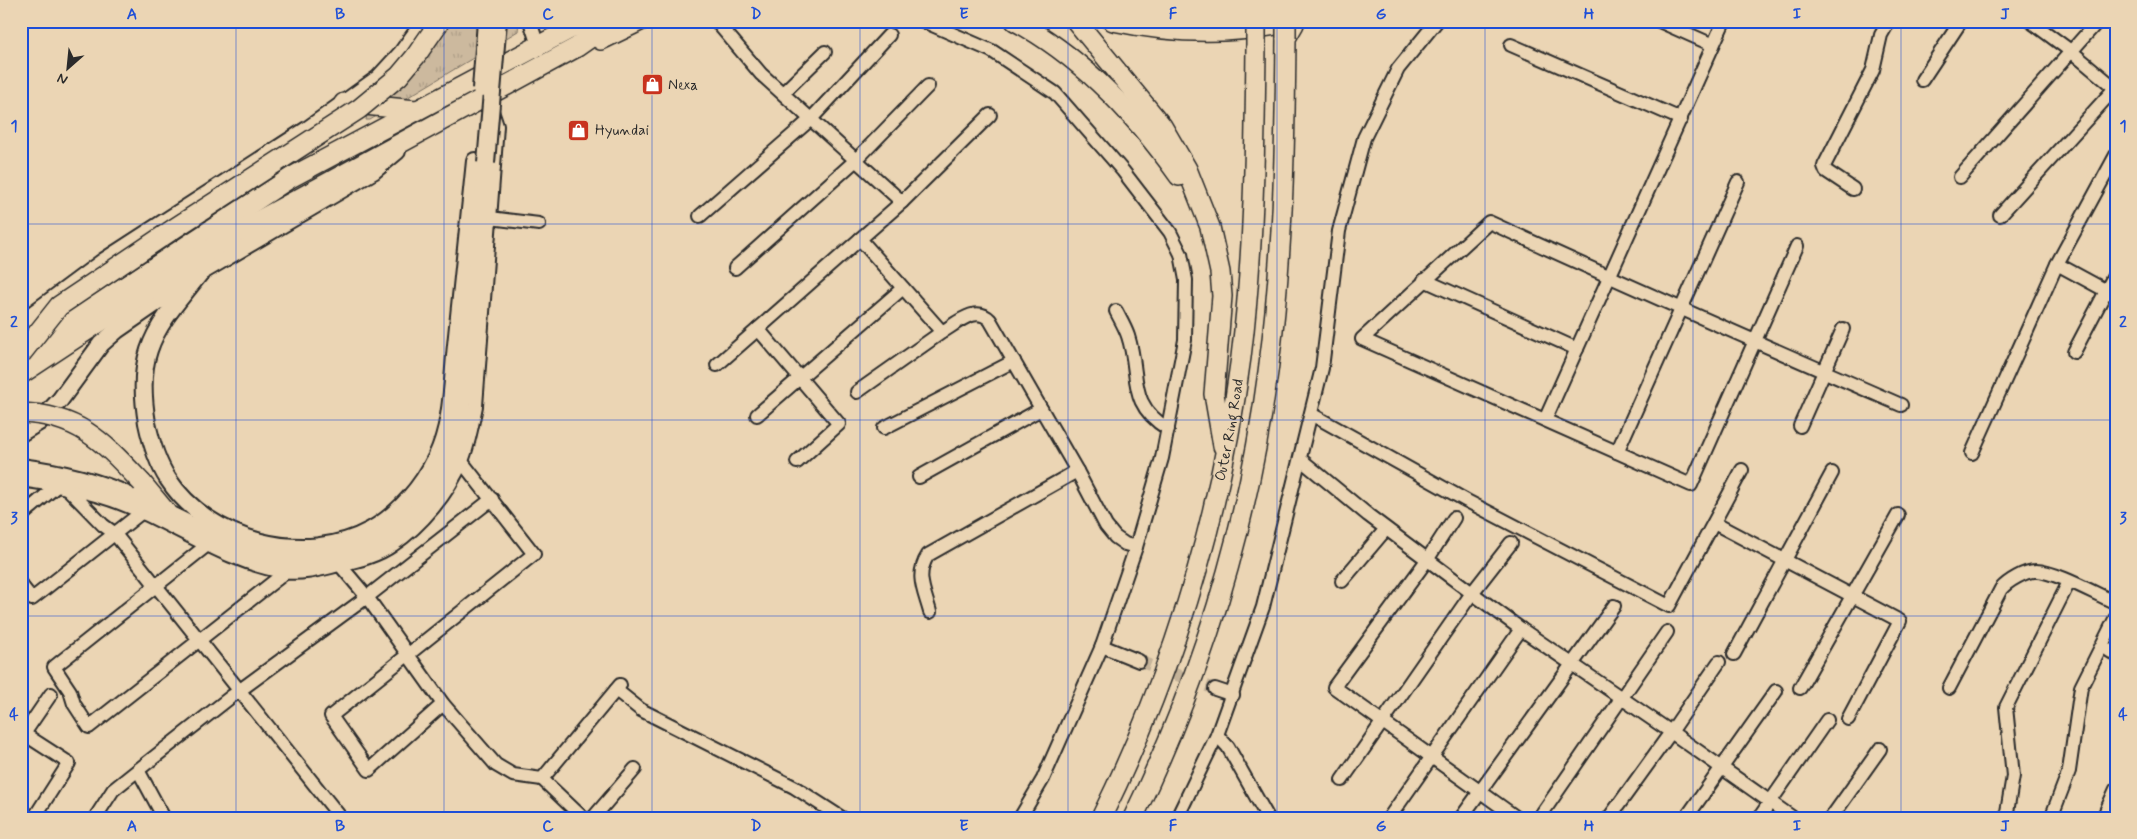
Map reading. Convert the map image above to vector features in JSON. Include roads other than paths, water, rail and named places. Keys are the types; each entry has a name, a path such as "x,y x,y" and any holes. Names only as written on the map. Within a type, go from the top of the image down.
{"highway":[{"path":"21,354 59,306 366,103 399,76 440,21"},
{"path":"21,354 290,178 585,21"},
{"path":"21,374 230,236 577,47 614,21"},
{"path":"577,47 606,39 640,21"},
{"path":"1014,21 1067,55 1093,77 1187,169 1210,226 1220,272 1222,296 1214,394 1225,457"},
{"path":"1113,21 1156,30 1230,32 1295,21"},
{"name":"Outer Ring Road","path":"1101,818 1152,703 1179,630 1206,538 1225,457 1241,355 1250,261 1255,166 1256,21"},
{"path":"1286,30 1295,21"},
{"path":"1077,23 1162,126 1173,156"},
{"name":"Outer Ring Road","path":"1133,818 1172,731 1206,640 1230,564 1253,463 1268,374 1276,297 1282,215 1286,30"},
{"path":"515,58 525,75"},
{"path":"344,103 416,110"},
{"path":"21,413 58,417 75,424 107,446 166,512"}],"main road":[{"path":"21,323 103,262 307,130 379,78 402,53 425,21"},
{"path":"21,467 49,471 105,486 166,512 246,551 285,559 303,560 341,555 364,547 403,525 415,513 446,468 459,432 480,162 486,21"},
{"path":"201,272 154,336 145,369 145,410 149,433 158,459 168,479 183,498 198,512 214,523 257,541 297,547 320,546 353,538 384,521 413,494 429,472 444,437 452,390 498,21"},
{"path":"21,434 39,422 60,400 101,344 117,330 201,272 373,171 412,138"}],"street":[{"path":"530,21 538,46"},
{"path":"716,21 761,74 902,202"},
{"path":"923,21 992,51 1055,93 1123,171 1170,232 1181,254 1186,280 1185,340 1162,458 1136,547 1102,646 1043,779 1020,818"},
{"path":"1176,818 1217,736 1263,607 1322,368 1339,231 1364,138 1398,69 1437,21"},
{"path":"1659,21 1713,45"},
{"path":"1544,420 1724,21"},
{"path":"1853,189 1826,171 1824,166 1873,70 1881,35 1889,21"},
{"path":"1922,80 1961,21"},
{"path":"2000,215 2115,88 2072,52 2030,21"},
{"path":"1960,177 2098,21"},
{"path":"700,216 811,119 889,35"},
{"path":"1511,45 1680,119"},
{"path":"783,93 825,52"},
{"path":"735,268 856,160 928,86"},
{"path":"21,480 62,485 104,497 142,512 237,560 286,572 316,571 360,560 392,546 420,523 451,482 462,462 476,406 497,126 485,97"},
{"path":"717,365 902,202 990,115"},
{"path":"1972,454 2057,264 2116,155"},
{"path":"1617,452 1738,182"},
{"path":"490,218 538,224"},
{"path":"1797,246 1755,341 1691,485 1362,339 1489,222 1681,309 1755,341 1824,371 1901,405"},
{"path":"860,239 942,332"},
{"path":"2057,264 2111,294"},
{"path":"2074,352 2111,294 2116,272"},
{"path":"1424,280 1577,349"},
{"path":"757,415 903,288"},
{"path":"857,392 942,332 977,312 984,314 990,320 1014,361 1106,526 1115,537 1125,544 1136,547"},
{"path":"1116,312 1128,335 1135,385 1142,404 1154,420 1168,429"},
{"path":"758,329 839,424 797,462"},
{"path":"1800,426 1843,329"},
{"path":"884,428 1014,361"},
{"path":"919,477 1041,409"},
{"path":"1311,414 1467,501 1669,606 1742,470"},
{"path":"1300,459 1386,529 1521,629 1573,663 1794,818"},
{"path":"443,704 369,770 331,716 534,554 462,462"},
{"path":"930,612 920,573 921,566 928,555 1077,471"},
{"path":"1734,654 1832,473"},
{"path":"21,516 62,485"},
{"path":"62,485 112,535 235,693 341,818"},
{"path":"95,818 113,790 235,693 367,598 492,499"},
{"path":"21,586 32,599 142,512"},
{"path":"1800,688 1898,515"},
{"path":"1454,518 1427,560 1334,685 1335,689 1517,818"},
{"path":"1714,523 1900,621 1848,719"},
{"path":"1342,581 1386,529"},
{"path":"1342,780 1472,593 1511,542"},
{"path":"206,546 54,667 70,691 74,704 89,728 286,572"},
{"path":"340,565 367,598 443,704 496,765 513,774 542,779 583,818"},
{"path":"1949,688 1995,598 2005,584 2036,571 2046,572 2116,602"},
{"path":"2006,818 2013,776 2006,706 2069,582"},
{"path":"1461,818 1614,606"},
{"path":"2051,818 2069,771 2081,687 2116,617"},
{"path":"1389,818 1521,629"},
{"path":"1539,818 1667,632"},
{"path":"1102,646 1139,661"},
{"path":"2102,646 2116,655"},
{"path":"1609,818 1719,662"},
{"path":"542,779 618,687 641,710 794,787 842,818"},
{"path":"1215,689 1232,695"},
{"path":"1686,818 1721,766 1776,691"},
{"path":"34,818 69,763 22,735 52,694"},
{"path":"1759,818 1827,720"},
{"path":"1217,736 1228,747 1268,818"},
{"path":"1831,818 1880,749"},
{"path":"593,818 635,769"},
{"path":"138,770 164,818"},
{"path":"2103,818 2116,789"}],"tunnel":[{"path":"1139,661 1215,689"}],"place":[{"name":"Nexa","path":"652,85"},
{"name":"Hyundai","path":"579,130"}]}
